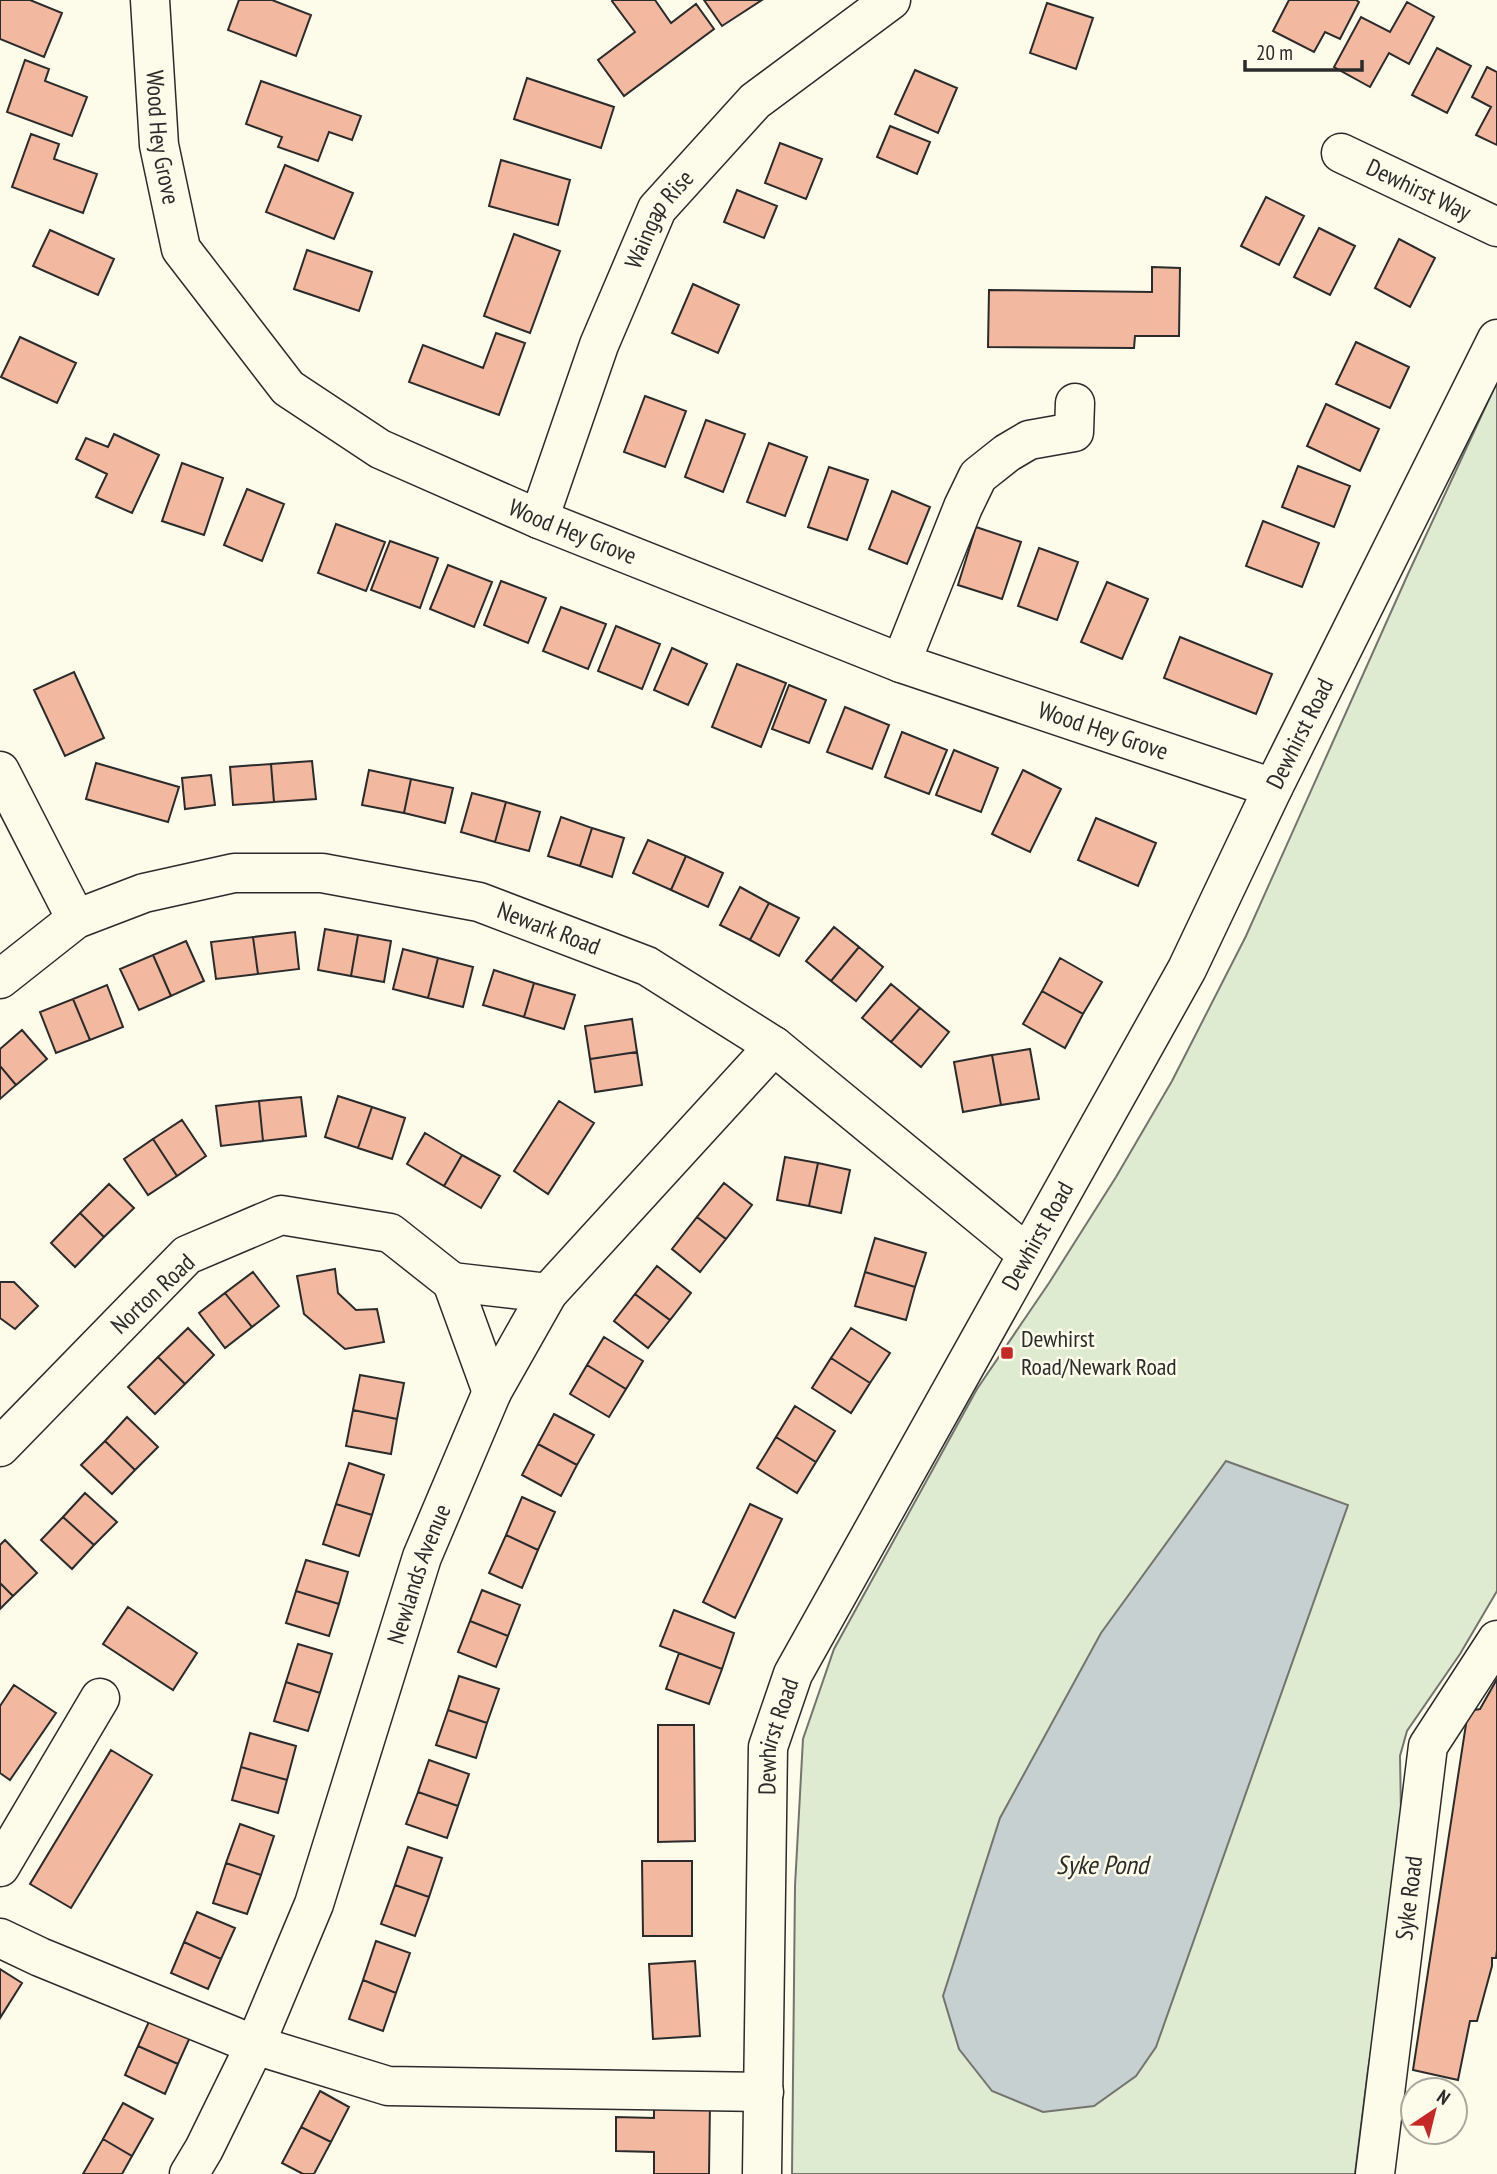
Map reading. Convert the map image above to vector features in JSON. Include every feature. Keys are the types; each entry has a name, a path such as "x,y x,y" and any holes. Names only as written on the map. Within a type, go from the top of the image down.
{"street":[{"name":"Wood Hey Grove","path":"150,0 159,145 181,249 288,388 380,449 539,519 901,663 1273,788"},
{"name":"Waingap Rise","path":"539,519 599,345 657,209 755,100 891,0"},
{"name":"Dewhirst Way","path":"1340,153 1497,227"},
{"name":"Dewhirst Road","path":"762,2174 768,1747 793,1674 1187,969 1273,788 1497,339"},
{"path":"901,663 978,476 1029,440 1074,432 1075,403"},
{"path":"0,771 76,919"},
{"name":"Newark Road","path":"0,979 76,919 145,893 234,873 322,873 478,902 647,966 774,1046 1027,1254"},
{"name":"Newlands Avenue","path":"189,2174 255,2045 314,1903 422,1558 492,1392 548,1293 774,1046"},
{"name":"Norton Road","path":"0,1447 187,1255 281,1215 390,1233 452,1282"},
{"path":"492,1392 452,1282 548,1293"},
{"name":"Syke Road","path":"1375,2174 1428,1746 1497,1640"},
{"path":"0,1867 100,1698"},
{"path":"0,1938 255,2045 388,2086 764,2092"}],"green space":[{"path":"1497,382 1497,1591 1460,1654 1407,1731 1400,1756 1401,1813 1390,1934 1368,2070 1355,2174 792,2174 795,1886 803,1739 834,1649 977,1389 1049,1283 1172,1081 1246,936"}],"water":[{"name":"Syke Pond","path":"1226,1461 1348,1505 1156,2047 1136,2076 1094,2106 1043,2112 992,2091 959,2049 943,1996 1000,1818 1101,1633"}],"building":[{"path":"0,0 30,0 62,13 44,57 0,39"},
{"path":"239,0 272,0 311,15 296,56 228,30"},
{"path":"613,0 655,0 671,23 696,4 714,29 624,96 598,60 635,32"},
{"path":"704,0 762,0 722,26"},
{"path":"1289,0 1359,2 1340,39 1325,32 1314,52 1273,31"},
{"path":"1407,2 1434,17 1409,64 1389,53 1370,87 1334,67 1361,17 1390,32"},
{"path":"1047,3 1093,18 1076,69 1030,53"},
{"path":"1437,48 1471,66 1447,113 1412,95"},
{"path":"25,60 49,69 45,81 87,97 72,136 7,112"},
{"path":"1487,67 1497,72 1497,145 1476,135 1491,107 1472,97"},
{"path":"915,70 957,88 938,133 895,114"},
{"path":"527,78 614,107 601,148 514,119"},
{"path":"261,81 361,116 352,140 329,132 318,161 278,147 282,137 246,124"},
{"path":"890,126 930,142 917,174 877,157"},
{"path":"31,134 59,144 54,159 97,174 83,213 12,187"},
{"path":"780,143 822,159 806,199 765,183"},
{"path":"501,160 570,180 558,225 489,206"},
{"path":"285,165 353,193 334,239 266,212"},
{"path":"737,190 777,206 764,238 724,222"},
{"path":"1266,197 1304,216 1279,265 1241,246"},
{"path":"1319,228 1355,246 1330,295 1294,277"},
{"path":"50,230 114,259 98,295 33,266"},
{"path":"514,234 560,251 530,333 484,316"},
{"path":"1399,239 1435,258 1410,307 1375,288"},
{"path":"307,250 372,272 359,311 294,289"},
{"path":"1152,267 1180,268 1179,336 1135,336 1134,348 988,347 989,290 1152,292"},
{"path":"693,284 739,305 718,353 672,333"},
{"path":"496,333 525,343 499,415 409,382 423,345 483,368"},
{"path":"20,337 76,363 57,403 1,377"},
{"path":"1356,342 1409,367 1390,408 1336,384"},
{"path":"645,396 686,411 665,467 624,452"},
{"path":"1326,404 1379,429 1360,471 1307,446"},
{"path":"706,420 745,434 723,492 685,477"},
{"path":"114,434 159,455 132,513 96,497 107,474 76,459 86,438 108,447"},
{"path":"769,443 807,457 785,516 747,502"},
{"path":"182,463 223,478 204,535 162,521"},
{"path":"1298,466 1350,486 1334,527 1282,507"},
{"path":"829,467 868,480 847,540 808,527"},
{"path":"247,489 284,504 262,561 224,545"},
{"path":"892,491 930,507 907,564 869,549"},
{"path":"1263,521 1319,543 1302,587 1246,566"},
{"path":"336,524 385,542 366,591 318,573"},
{"path":"976,527 1021,542 1002,599 958,585"},
{"path":"390,541 438,558 420,608 371,590"},
{"path":"1039,548 1078,562 1057,620 1018,606"},
{"path":"448,565 492,582 474,627 430,609"},
{"path":"501,581 546,598 528,643 484,625"},
{"path":"1107,582 1148,599 1122,659 1081,642"},
{"path":"561,607 606,624 588,669 543,651"},
{"path":"616,626 660,644 642,689 598,671"},
{"path":"1180,637 1272,674 1256,714 1164,678"},
{"path":"672,648 707,664 688,705 654,690"},
{"path":"737,664 786,683 761,747 712,727"},
{"path":"74,672 104,738 65,756 34,690"},
{"path":"789,685 826,700 809,743 772,729"},
{"path":"845,707 889,725 872,769 827,752"},
{"path":"902,732 947,750 929,794 885,777"},
{"path":"954,750 998,768 981,812 936,795"},
{"path":"312,761 316,799 274,802 271,764"},
{"path":"96,763 179,787 168,822 86,799"},
{"path":"271,764 274,802 233,805 230,767"},
{"path":"369,770 411,779 404,813 362,805"},
{"path":"1023,770 1061,789 1030,852 992,834"},
{"path":"211,775 215,805 185,809 182,778"},
{"path":"411,779 453,788 445,823 404,813"},
{"path":"472,793 506,802 495,842 461,832"},
{"path":"506,802 540,812 529,851 495,842"},
{"path":"561,817 592,828 580,866 548,856"},
{"path":"1096,818 1156,843 1138,886 1078,860"},
{"path":"592,828 624,838 612,877 580,866"},
{"path":"648,840 686,856 671,890 633,873"},
{"path":"686,856 723,873 708,907 671,890"},
{"path":"740,887 769,903 750,940 720,925"},
{"path":"769,903 799,918 779,956 750,940"},
{"path":"834,927 859,947 831,981 806,961"},
{"path":"325,929 358,935 351,976 318,970"},
{"path":"295,932 299,969 258,974 253,937"},
{"path":"358,935 391,941 384,982 351,976"},
{"path":"253,937 258,974 216,979 211,942"},
{"path":"186,941 204,981 171,996 153,955"},
{"path":"859,947 883,967 856,1001 831,981"},
{"path":"403,949 438,958 428,998 393,989"},
{"path":"153,955 171,996 139,1010 120,969"},
{"path":"438,958 473,967 463,1007 428,998"},
{"path":"1060,958 1102,982 1083,1014 1042,991"},
{"path":"494,970 534,983 524,1017 483,1005"},
{"path":"534,983 575,995 564,1029 524,1017"},
{"path":"891,984 920,1008 891,1042 862,1018"},
{"path":"107,985 123,1027 90,1040 73,999"},
{"path":"1042,991 1083,1014 1065,1048 1023,1024"},
{"path":"73,999 90,1040 56,1053 40,1012"},
{"path":"920,1008 949,1032 921,1067 891,1042"},
{"path":"632,1019 637,1052 590,1059 585,1026"},
{"path":"22,1030 47,1059 16,1085 0,1066 0,1049"},
{"path":"1030,1049 1039,1099 1001,1105 992,1055"},
{"path":"637,1052 642,1085 595,1092 590,1059"},
{"path":"992,1055 1001,1105 963,1112 954,1062"},
{"path":"0,1066 16,1085 0,1099"},
{"path":"338,1096 372,1107 358,1148 325,1137"},
{"path":"301,1097 306,1136 263,1141 259,1101"},
{"path":"259,1101 263,1141 221,1146 216,1106"},
{"path":"559,1101 594,1123 548,1194 514,1171"},
{"path":"372,1107 405,1118 392,1159 358,1148"},
{"path":"182,1120 206,1156 177,1176 153,1139"},
{"path":"425,1133 462,1155 444,1186 407,1164"},
{"path":"153,1139 177,1176 148,1195 124,1159"},
{"path":"462,1155 500,1176 481,1208 444,1186"},
{"path":"785,1157 818,1163 809,1206 777,1200"},
{"path":"818,1163 850,1170 841,1213 809,1206"},
{"path":"724,1183 752,1205 726,1239 697,1217"},
{"path":"109,1184 134,1208 104,1237 80,1213"},
{"path":"80,1213 104,1237 75,1267 51,1243"},
{"path":"697,1217 726,1239 700,1272 672,1249"},
{"path":"875,1238 926,1253 915,1287 865,1272"},
{"path":"657,1266 691,1293 670,1320 635,1294"},
{"path":"335,1269 338,1293 356,1310 377,1309 384,1342 345,1349 304,1314 297,1276"},
{"path":"253,1272 279,1306 252,1327 225,1293"},
{"path":"865,1272 915,1287 906,1320 855,1306"},
{"path":"0,1282 14,1282 38,1306 15,1329 0,1318"},
{"path":"225,1293 252,1327 225,1348 199,1313"},
{"path":"635,1294 670,1320 648,1348 614,1321"},
{"path":"188,1328 214,1355 185,1384 158,1357"},
{"path":"851,1328 890,1353 870,1383 831,1358"},
{"path":"604,1337 643,1361 626,1389 587,1365"},
{"path":"158,1357 185,1384 155,1414 128,1387"},
{"path":"831,1358 870,1383 851,1413 812,1388"},
{"path":"587,1365 626,1389 609,1417 570,1394"},
{"path":"360,1375 404,1383 397,1419 353,1410"},
{"path":"795,1406 835,1431 816,1462 776,1437"},
{"path":"353,1410 397,1419 391,1454 346,1446"},
{"path":"554,1414 594,1435 577,1465 538,1444"},
{"path":"127,1417 158,1447 135,1470 105,1441"},
{"path":"776,1437 816,1462 797,1493 757,1468"},
{"path":"105,1441 135,1470 112,1494 81,1465"},
{"path":"538,1444 577,1465 561,1496 522,1475"},
{"path":"349,1463 384,1475 372,1515 336,1504"},
{"path":"85,1493 117,1522 94,1545 63,1517"},
{"path":"522,1497 555,1512 538,1550 506,1535"},
{"path":"336,1504 372,1515 359,1556 323,1544"},
{"path":"750,1504 782,1519 735,1618 703,1602"},
{"path":"63,1517 94,1545 72,1569 41,1540"},
{"path":"506,1535 538,1550 522,1588 489,1573"},
{"path":"5,1540 37,1573 13,1596 0,1583 0,1545"},
{"path":"306,1560 348,1572 339,1604 296,1591"},
{"path":"0,1583 13,1596 0,1609"},
{"path":"482,1590 520,1605 508,1636 470,1621"},
{"path":"296,1591 339,1604 329,1636 286,1623"},
{"path":"128,1607 197,1653 173,1690 103,1644"},
{"path":"674,1610 734,1633 722,1669 660,1646"},
{"path":"470,1621 508,1636 496,1667 458,1652"},
{"path":"298,1644 332,1654 320,1693 286,1682"},
{"path":"679,1653 722,1669 709,1704 666,1689"},
{"path":"459,1676 499,1689 487,1723 448,1710"},
{"path":"1497,1679 1497,1950 1496,1958 1492,1958 1477,2021 1470,2021 1459,2076 1440,2076 1413,2070 1468,1711 1480,1709"},
{"path":"286,1682 320,1693 308,1731 274,1721"},
{"path":"14,1685 56,1713 10,1780 0,1773 0,1706"},
{"path":"448,1710 487,1723 476,1758 436,1745"},
{"path":"658,1725 694,1725 695,1841 658,1842"},
{"path":"250,1733 296,1746 287,1780 241,1767"},
{"path":"111,1750 152,1775 71,1908 30,1884"},
{"path":"429,1760 469,1774 458,1806 418,1792"},
{"path":"241,1767 287,1780 278,1813 232,1800"},
{"path":"418,1792 458,1806 447,1838 406,1824"},
{"path":"240,1824 274,1836 261,1875 226,1863"},
{"path":"408,1847 442,1858 429,1897 395,1885"},
{"path":"642,1861 692,1861 692,1936 643,1936"},
{"path":"226,1863 261,1875 247,1914 213,1903"},
{"path":"395,1885 429,1897 415,1936 381,1924"},
{"path":"197,1912 235,1928 221,1959 184,1942"},
{"path":"376,1941 410,1953 396,1993 363,1980"},
{"path":"184,1942 221,1959 208,1989 171,1973"},
{"path":"695,1961 700,2036 653,2039 649,1964"},
{"path":"0,1969 22,1983 0,2018"},
{"path":"363,1980 396,1993 383,2031 349,2019"},
{"path":"151,2017 191,2035 178,2064 138,2046"},
{"path":"138,2046 178,2064 165,2094 125,2075"},
{"path":"320,2091 349,2107 331,2142 301,2127"},
{"path":"654,2102 710,2103 709,2174 654,2174 654,2152 616,2151 616,2117 654,2118"},
{"path":"123,2103 153,2119 132,2156 103,2139"},
{"path":"301,2127 331,2142 314,2174 303,2174 282,2163"},
{"path":"103,2139 132,2156 122,2174 83,2174"}],"place":[{"name":"Dewhirst Road/Newark Road","path":"1007,1353"}]}
